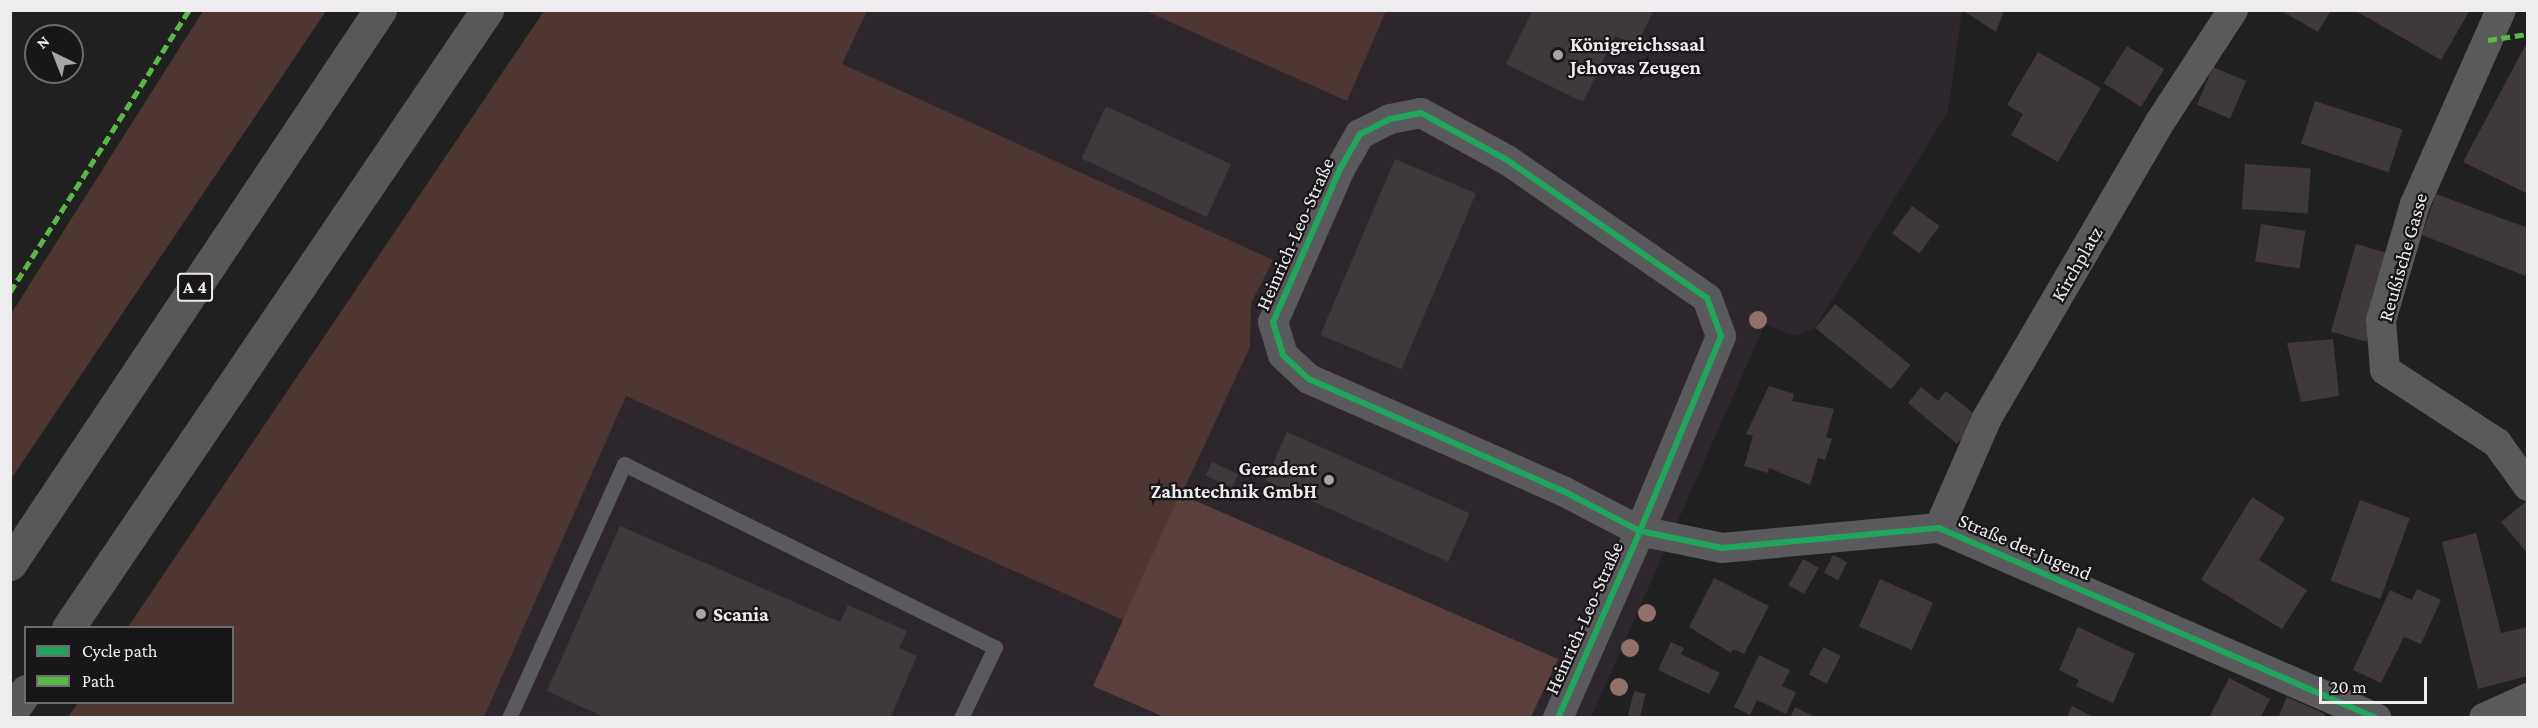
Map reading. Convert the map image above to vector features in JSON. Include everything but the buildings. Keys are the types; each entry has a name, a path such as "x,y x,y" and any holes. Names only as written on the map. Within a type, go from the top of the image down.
{"highway":[{"name":"A 4","path":"10,564 380,10"},
{"path":"69,626 487,10"},
{"path":"10,713 24,694"}],"street":[{"name":"Kirchplatz","path":"1939,528 1987,418 2160,122 2232,10"},
{"name":"Reußische Gasse","path":"2501,10 2415,204 2381,320 2385,370 2497,443 2528,486"},
{"name":"Heinrich-Leo-Straße","path":"1558,717 1640,531 1720,336 1707,298 1507,160 1421,113 1390,119 1360,134 1273,322 1283,355 1309,379 1563,491 1640,531"},
{"name":"Straße der Jugend","path":"1640,531 1722,548 1939,528 2376,717"},
{"path":"2484,717 2528,698"}],"lane":[{"path":"509,717 624,464 995,646 961,717"}],"shaded area":[{"path":"203,11 326,11 11,479 11,314"},
{"path":"544,11 867,11 842,64 1273,260 1251,303 1250,347 1123,620 626,396 484,717 68,717 77,704 234,704 234,626 129,626"},
{"path":"592,11 1962,11 1948,111 1815,328 1795,336 1765,324 1591,717 123,718 218,704 234,704 233,626"},
{"path":"1146,11 1386,11 1347,101"},
{"path":"1180,494 1558,659 1531,717 1164,717 1093,686"}],"marked path":[{"path":"10,292 189,10"},
{"path":"2488,40 2528,34"}],"cycle path":[{"path":"1558,718 1640,531 1721,336 1707,298 1507,160 1421,113 1390,119 1360,134 1340,169 1273,322 1283,355 1309,379 1563,491 1640,531 1722,548 1939,528 2376,718"}],"place":[{"name":"Königreichssaal Jehovas Zeugen","path":"1558,55"},
{"name":"Geradent Zahntechnik GmbH","path":"1329,480"},
{"name":"Scania","path":"701,614"}]}
